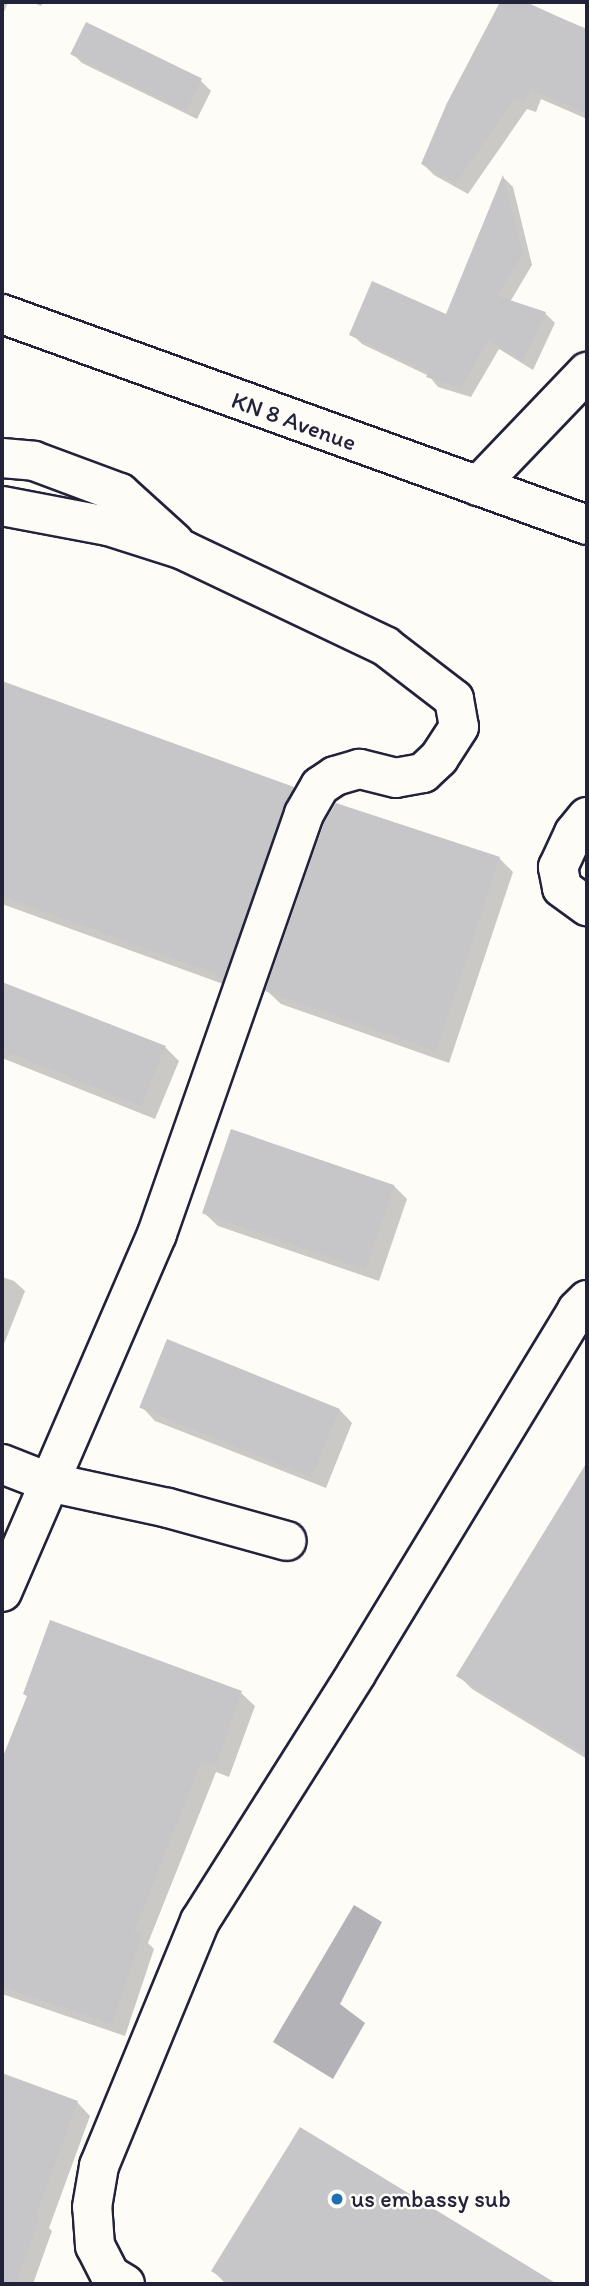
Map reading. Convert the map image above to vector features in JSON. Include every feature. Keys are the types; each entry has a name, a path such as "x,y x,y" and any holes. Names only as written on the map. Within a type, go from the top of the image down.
{"main road":[{"name":"KN 8 Avenue","path":"2,314 587,525"},
{"path":"478,486 587,372"},
{"path":"2,458 34,461 120,493 183,550"},
{"path":"2,506 108,526 183,550 385,646 454,699 459,727 439,758 424,773 396,778 359,769 335,776 320,786 304,814 157,1234 2,1592"},
{"path":"587,817 574,833 558,867 562,888 587,906"},
{"path":"125,2284 110,2275 95,2246 92,2207 100,2166 200,1921 356,1674 577,1310 587,1300"},
{"path":"2,1464 48,1482 168,1508 287,1541"}],"shaded area":[{"path":"354,1905 382,1922 340,2004 365,2023 333,2079 273,2042"}],"building":[{"path":"500,2 526,2 587,30 587,114 530,89 525,101 515,98 456,183 421,164 447,103"},
{"path":"86,22 202,79 186,111 70,54"},
{"path":"503,175 523,254 497,296 546,312 523,361 488,340 461,388 426,377 429,372 349,335 372,281 446,314"},
{"path":"2,681 294,787 283,807 224,977 2,896"},
{"path":"336,803 500,857 436,1051 265,991 324,823"},
{"path":"2,982 166,1046 141,1106 15,1055 2,1055"},
{"path":"231,1129 395,1185 366,1269 202,1213"},
{"path":"167,1339 339,1409 312,1477 139,1408"},
{"path":"587,1462 587,1755 456,1676"},
{"path":"50,1620 242,1691 216,1765 202,1760 134,1932 142,1934 112,2024 2,1987 2,1759 27,1696 23,1694"},
{"path":"2,2073 78,2101 36,2215 40,2216 16,2284 2,2284"},
{"name":"us embassy sub","path":"300,2127 557,2284 232,2284 211,2271"}],"place":[{"name":"us embassy sub","path":"337,2199"}]}
